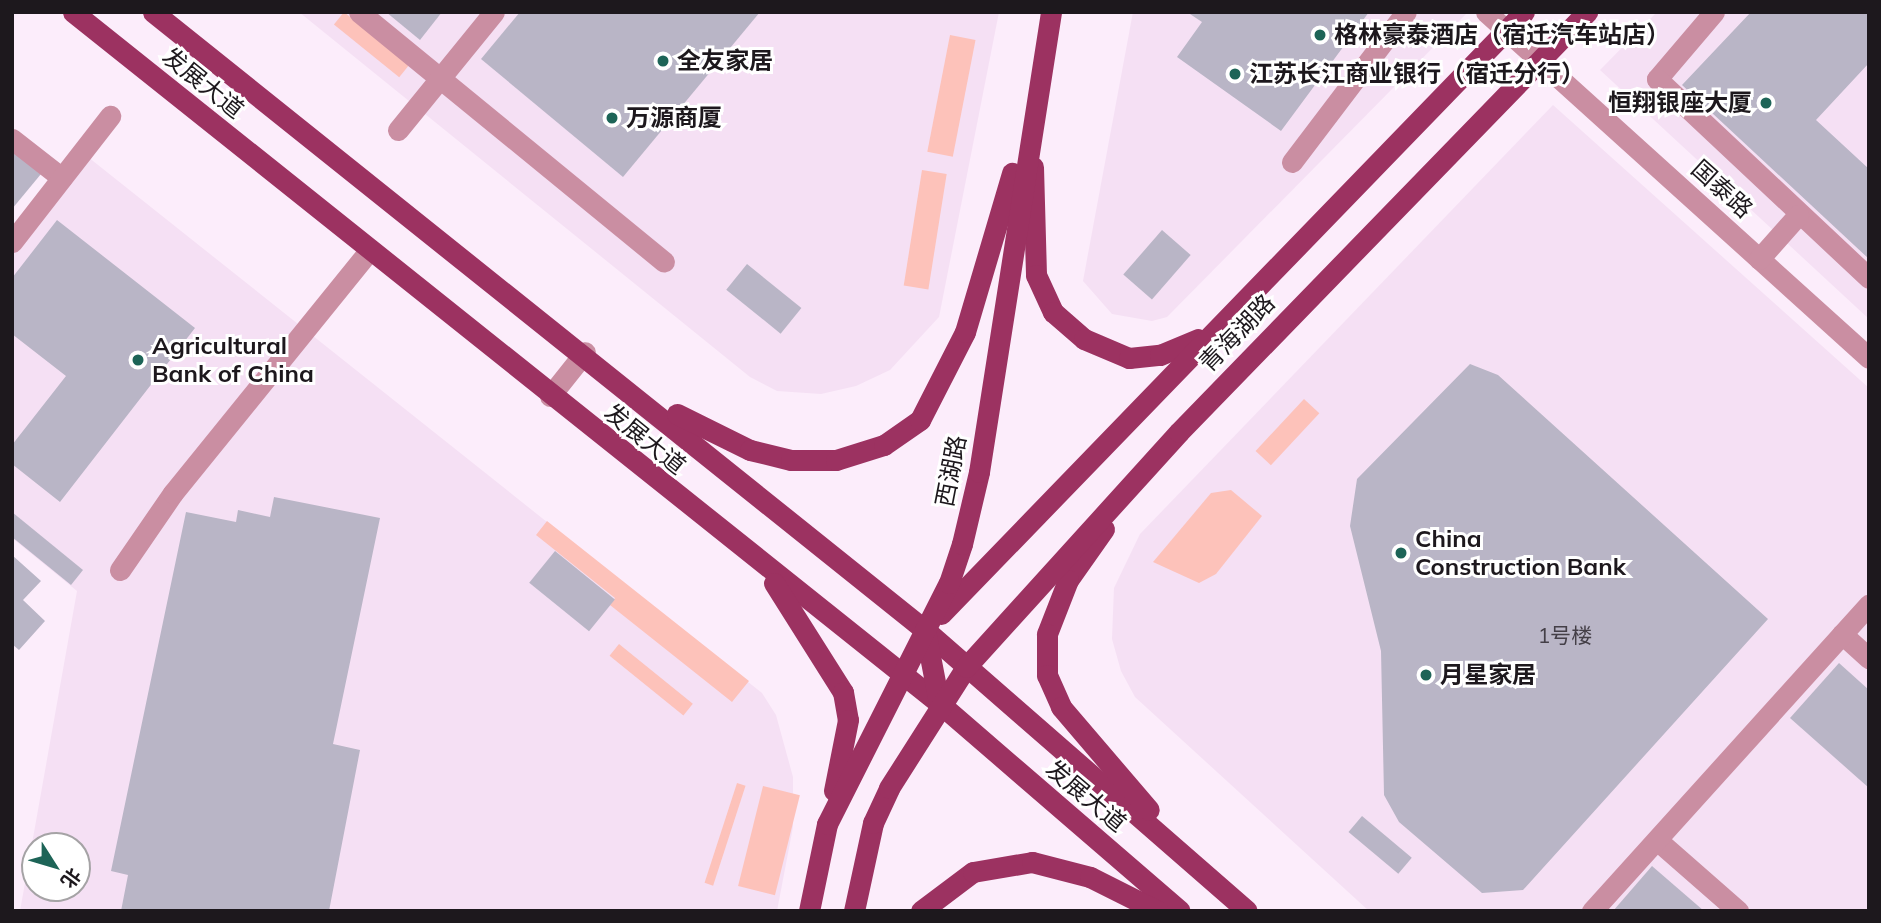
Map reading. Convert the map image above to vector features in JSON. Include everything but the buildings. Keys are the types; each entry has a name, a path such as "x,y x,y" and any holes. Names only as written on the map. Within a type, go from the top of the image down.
{"main road":[{"name":"发展大道","path":"73,12 767,572 939,703 1180,911"},
{"name":"发展大道","path":"153,12 562,333 925,630 1244,908"},
{"name":"西湖路","path":"809,911 827,824 949,583 976,490 1031,107 1051,12"},
{"name":"青海湖路","path":"925,630 1207,336 1524,12"},
{"name":"青海湖路","path":"939,703 966,667 1179,432 1587,12"},
{"path":"562,333 666,407 750,450 791,460 836,460 884,445 920,419 945,382 1031,107"},
{"path":"1031,107 1036,275 1052,312 1084,339 1129,358 1160,355 1207,336"},
{"path":"1179,432 1068,580 1047,634 1047,676 1061,708 1099,754 1244,908"},
{"path":"767,572 843,692 848,720 827,824"},
{"path":"854,911 873,823 939,703 925,630"},
{"path":"921,911 972,872 1032,862 1090,877 1158,911"}],"street":[{"path":"359,12 664,262"},
{"path":"398,130 494,12"},
{"path":"1292,162 1406,12"},
{"name":"国泰路","path":"1486,12 1869,358"},
{"path":"1714,12 1657,79 1798,215 1869,278"},
{"path":"12,242 110,116"},
{"path":"12,139 62,178"},
{"path":"1759,259 1798,215"},
{"path":"120,570 173,493 370,250"},
{"path":"550,396 585,352"},
{"path":"1592,911 1869,604"},
{"path":"1842,634 1869,658"},
{"path":"1657,840 1738,911"}],"shaded area":[{"path":"299,12 999,12 939,317 890,370 856,386 821,394 777,391 750,377"},
{"path":"344,12 409,65 399,77 334,24"},
{"path":"1133,12 1468,12 1167,317 1152,321 1112,314 1083,281"},
{"name":"恒翔银座大厦","path":"1657,12 1869,12 1869,319 1600,70"},
{"path":"950,35 976,40 953,157 927,152"},
{"path":"1553,105 1869,388 1869,911 1369,911 1135,697 1121,671 1112,639 1114,588 1140,534"},
{"path":"88,157 762,693 776,715 793,777 793,827 777,911 20,911 22,902 91,902 91,832 34,832 77,591 12,538 12,254"},
{"path":"922,170 947,174 928,289 904,286"},
{"path":"1304,399 1319,413 1271,465 1256,451"},
{"path":"1231,490 1262,516 1216,574 1199,583 1153,562 1211,493"},
{"path":"547,521 749,681 732,702 610,605 615,598 536,535"},
{"path":"619,644 693,704 683,715 610,656"},
{"path":"737,783 746,786 713,886 705,883"},
{"path":"763,786 800,795 775,895 738,886"}],"place":[{"name":"格林豪泰酒店（宿迁汽车站店）","path":"1320,35"},
{"name":"全友家居","path":"663,61"},
{"name":"江苏长江商业银行（宿迁分行）","path":"1235,74"},
{"name":"恒翔银座大厦","path":"1766,103"},
{"name":"万源商厦","path":"612,118"},
{"name":"Agricultural Bank of China","path":"138,360"},
{"name":"China Construction Bank","path":"1401,553"},
{"name":"月星家居","path":"1426,675"}]}
